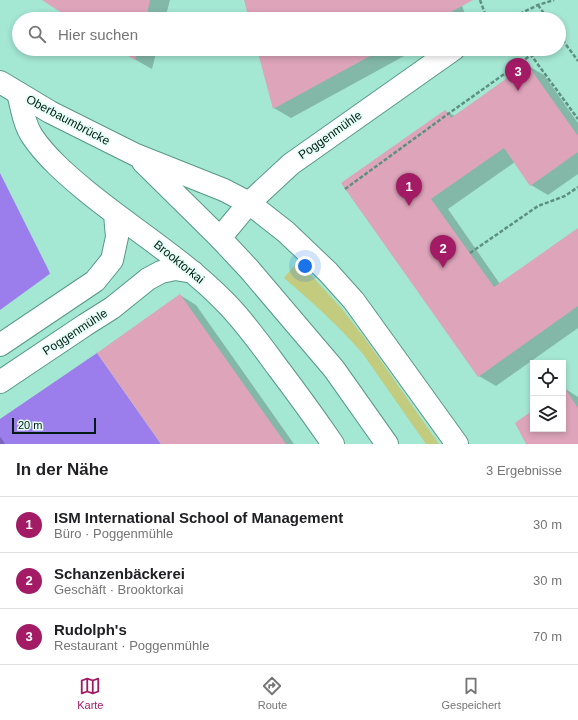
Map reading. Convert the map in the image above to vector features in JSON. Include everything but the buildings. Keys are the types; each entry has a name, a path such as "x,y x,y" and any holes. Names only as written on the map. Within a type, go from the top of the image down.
{"street":[{"name":"Poggenmühle","path":"220,238 249,203 291,164 444,56"},
{"name":"Oberbaumbrücke","path":"0,82 50,112 136,155 224,190 249,203"},
{"name":"Brooktorkai","path":"18,94 24,118 32,135 42,150 71,178 115,214 193,272 225,301 248,327 333,444"},
{"name":"Oberbaumbrücke","path":"136,155 220,238"},
{"path":"249,203 286,232 328,272 354,301 457,444"},
{"path":"0,345 95,281 112,260 117,237 115,214"},
{"path":"220,238 249,269 334,369 388,444"},
{"name":"Poggenmühle","path":"0,382 112,308 148,279 161,272 175,269 193,272"}],"path":[{"path":"480,0 484,12"},
{"path":"525,12 554,0"},
{"path":"538,6 543,12"},
{"path":"566,45 578,61"},
{"path":"345,189 531,56"},
{"path":"533,56 578,119"},
{"path":"470,253 538,206 565,196 578,187"}],"green space":[{"path":"298,261 342,309 369,344 439,444 426,444 363,354 325,314 284,278"}],"shaded area":[{"path":"0,173 50,274 97,353 161,444 0,444"}],"pier":[{"path":"51,273 90,337 97,353 0,419 0,310"}],"place":[{"name":"Rudolph's","path":"518,91"},
{"name":"ISM International School of Management","path":"409,206"},
{"name":"Schanzenbäckerei","path":"443,268"}]}
